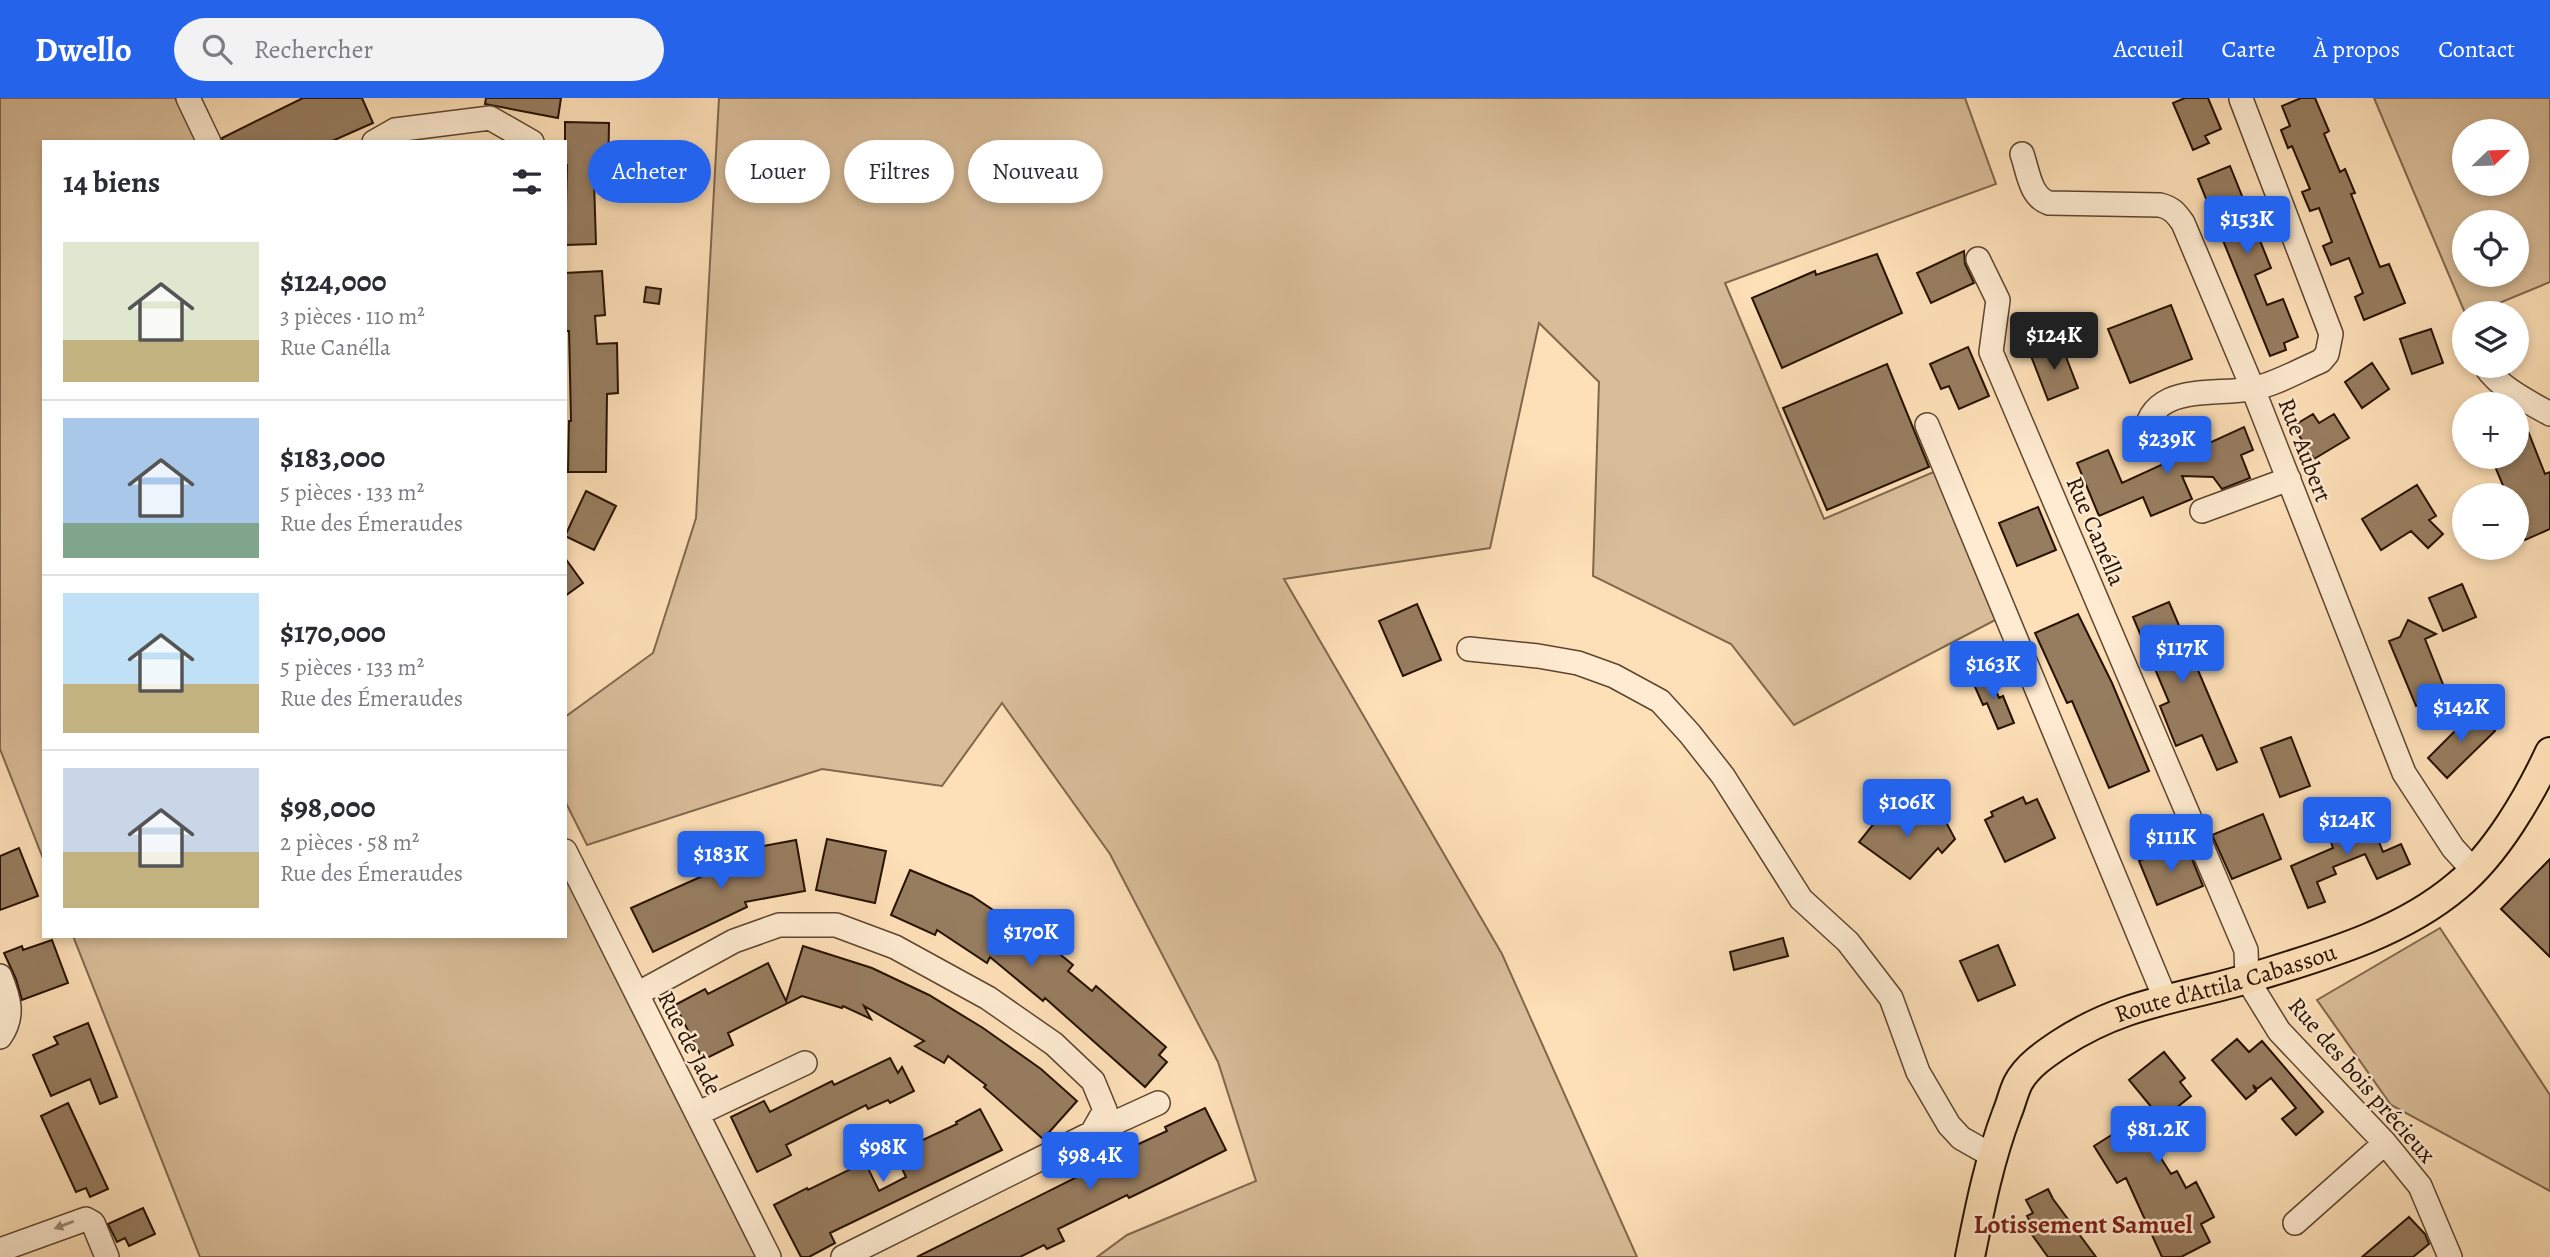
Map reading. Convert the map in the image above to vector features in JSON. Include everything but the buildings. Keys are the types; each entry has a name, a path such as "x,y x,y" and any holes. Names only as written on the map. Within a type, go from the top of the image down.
{"main road":[{"name":"Route d'Attila Cabassou","path":"1970,1257 1992,1155 2019,1082 2039,1058 2082,1030 2123,1011 2247,979 2356,943 2403,923 2457,887 2474,871 2503,834 2550,752"}],"street":[{"path":"188,98 208,140"},
{"path":"2145,442 2146,426 2154,411 2175,397 2253,389 2321,361 2327,354 2331,334 2241,99"},
{"path":"378,140 396,131 490,118 528,140"},
{"name":"Rue Aubert","path":"2022,154 2040,200 2049,203 2160,205 2176,213 2183,223 2253,389 2404,773 2447,840 2474,871"},
{"name":"Rue Canélla","path":"1978,259 1998,300 1991,352 2246,950 2247,979"},
{"path":"2496,378 2521,398 2550,414"},
{"path":"1927,425 2165,998"},
{"path":"2202,512 2289,480"},
{"path":"1469,649 1578,663 1614,676 1660,701 1723,776 1801,899 1848,942 1891,998 1918,1072 1949,1125 1961,1138 1992,1155"},
{"name":"Rue de Jade","path":"567,855 769,1257"},
{"path":"637,994 734,941 779,925 836,925 895,947 988,998 1054,1044 1093,1081 1105,1110 1092,1133"},
{"path":"0,976 10,1000 9,1025 0,1037"},
{"name":"Rue des bois précieux","path":"2247,979 2279,1031 2385,1143 2420,1186 2450,1257"},
{"path":"697,1114 805,1063"},
{"path":"843,1257 1158,1103"},
{"path":"2295,1223 2385,1143"},
{"path":"0,1250 86,1219 93,1223 107,1257"}],"shaded area":[{"path":"0,98 175,98 196,140 42,140 42,856 0,749"},
{"path":"719,98 1965,98 1996,184 1725,283 1824,519 1945,467 2003,616 1794,725 1731,644 1593,576 1599,382 1539,323 1490,548 1284,579 1502,954 1637,1257 1097,1257 1127,1235 1256,1181 1218,1062 1110,854 1002,703 942,786 822,769 587,845 567,805 567,716 653,653 696,518"},
{"path":"2374,98 2550,98 2550,282 2504,301 2460,301 2454,287 2529,287 2529,210 2452,210 2452,282"},
{"path":"567,878 758,1257 200,1257 74,938 567,938"},
{"path":"2440,928 2550,1095 2550,1191 2391,1105 2317,1000"}],"district":[{"name":"Lotissement Samuel","path":"2083,1224"}]}
